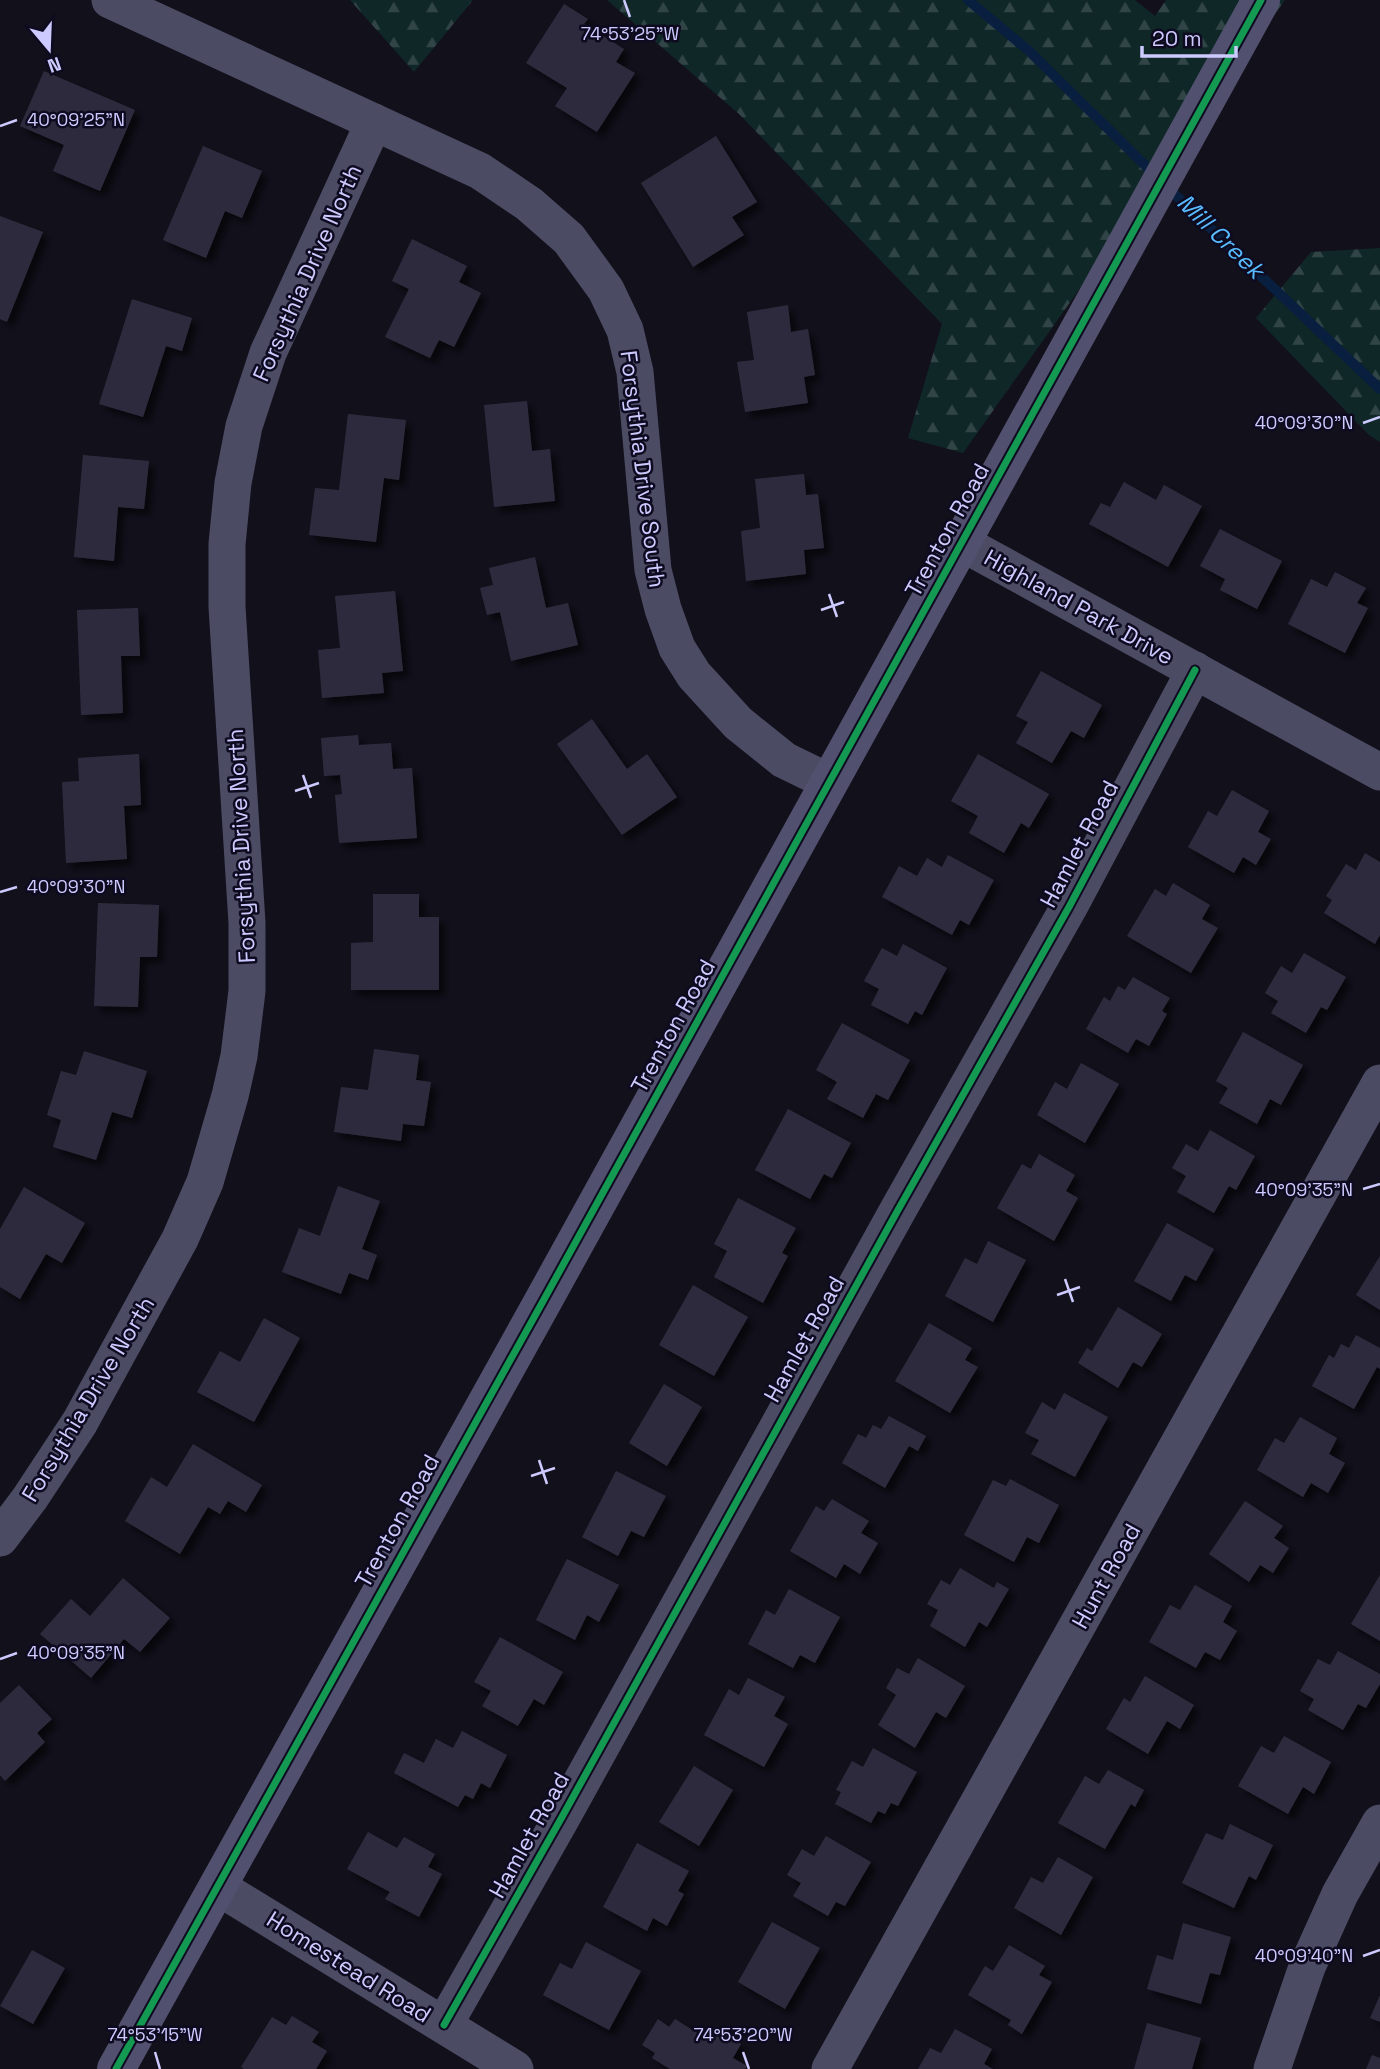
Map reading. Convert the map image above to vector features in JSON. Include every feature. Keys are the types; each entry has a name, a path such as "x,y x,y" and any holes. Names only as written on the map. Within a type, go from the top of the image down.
{"main road":[{"name":"Trenton Road","path":"116,2069 1261,0"}],"street":[{"name":"Forsythia Drive South","path":"110,0 480,171 529,204 569,239 606,290 625,330 635,372 653,570 677,648 694,675 738,723 783,760 829,782"},
{"name":"Forsythia Drive North","path":"0,1538 80,1422 180,1239 205,1182 230,1096 239,1056 247,991 247,937 227,607 227,544 233,483 244,426 268,353 374,122"},
{"name":"Highland Park Drive","path":"962,543 1380,772"},
{"name":"Hamlet Road","path":"444,2025 1069,907 1195,670"},
{"name":"Hunt Road","path":"830,2069 1380,1083"},
{"path":"1272,2069 1307,1967 1340,1894 1380,1823"},
{"name":"Homestead Road","path":"218,1887 515,2069"}],"green space":[{"path":"350,0 473,0 414,72"},
{"path":"607,0 1135,0 1155,16 1166,0 1285,0 963,453 908,438 942,324 739,114"},
{"path":"1380,248 1380,442 1369,435 1256,318 1311,252"}],"building":[{"path":"564,4 588,19 584,24 624,49 616,62 635,73 597,132 555,106 567,88 526,63"},
{"path":"44,71 135,110 100,191 53,171 64,145 20,126"},
{"path":"716,136 757,202 732,217 744,235 693,267 641,183"},
{"path":"203,146 262,171 242,218 225,211 206,258 163,240"},
{"path":"0,216 43,232 7,322 0,319"},
{"path":"412,239 467,266 459,282 481,293 454,347 439,340 430,358 385,337 409,289 392,281"},
{"path":"132,299 192,318 182,351 166,346 143,417 99,404"},
{"path":"788,305 791,332 808,329 815,375 804,377 808,403 745,412 737,362 754,360 747,312"},
{"path":"527,401 532,451 550,449 555,501 494,507 484,405"},
{"path":"348,414 406,420 399,480 384,478 376,542 309,535 315,488 339,490"},
{"path":"83,455 149,461 144,509 118,507 114,561 74,557"},
{"path":"804,474 806,495 818,494 824,548 804,550 806,574 746,581 741,531 760,528 755,479"},
{"path":"1124,482 1156,500 1164,485 1202,506 1168,567 1089,524 1101,503 1110,507"},
{"path":"1220,529 1282,561 1257,609 1220,590 1225,579 1200,566"},
{"path":"535,557 546,608 568,603 578,645 511,661 500,612 487,615 480,588 493,585 489,568"},
{"path":"1335,572 1366,588 1357,603 1368,608 1345,653 1288,624 1311,579 1327,587"},
{"path":"395,591 403,671 382,673 384,693 322,698 318,650 340,648 335,596"},
{"path":"138,608 140,656 121,656 123,713 81,715 77,610"},
{"path":"1041,671 1102,705 1084,738 1071,731 1052,763 1016,743 1028,722 1016,716"},
{"path":"592,719 627,769 647,754 677,797 622,835 557,744"},
{"path":"358,735 359,745 391,743 393,769 412,768 417,838 339,843 335,795 342,794 340,775 324,776 321,738"},
{"path":"139,754 141,805 124,806 127,859 66,863 62,782 79,781 78,758"},
{"path":"978,754 1049,794 1029,828 1021,823 1004,853 969,833 978,816 951,801"},
{"path":"1232,790 1269,811 1258,832 1271,839 1256,865 1243,857 1234,873 1188,847 1208,811 1217,816"},
{"path":"1365,853 1380,862 1380,935 1375,944 1324,913 1332,900 1326,896 1346,864 1356,870"},
{"path":"948,855 994,880 969,925 960,920 952,935 882,897 899,866 917,876 927,858 942,867"},
{"path":"1173,883 1210,905 1202,919 1218,928 1191,973 1127,936 1155,889 1166,896"},
{"path":"373,894 419,894 419,917 439,917 439,990 351,990 351,943 373,942"},
{"path":"98,903 159,905 157,957 140,957 138,1007 94,1006"},
{"path":"903,944 947,968 922,1015 915,1011 908,1024 871,1005 879,989 864,981 882,948 897,956"},
{"path":"1304,953 1346,977 1327,1010 1321,1007 1306,1033 1271,1013 1278,1001 1265,993 1281,966 1292,973"},
{"path":"1133,977 1170,998 1162,1011 1167,1014 1149,1046 1136,1039 1128,1053 1086,1029 1104,997 1110,1001 1118,986 1125,990"},
{"path":"842,1023 910,1060 888,1100 876,1094 863,1118 827,1099 837,1082 816,1070"},
{"path":"1243,1032 1303,1065 1281,1105 1270,1099 1257,1124 1219,1103 1228,1088 1216,1081"},
{"path":"374,1049 419,1055 416,1080 431,1082 424,1126 403,1124 401,1141 334,1132 341,1087 368,1090"},
{"path":"84,1051 147,1071 132,1118 112,1112 96,1160 53,1147 61,1120 47,1115 61,1071 76,1075"},
{"path":"1081,1063 1119,1084 1085,1143 1037,1115 1055,1082 1067,1089"},
{"path":"788,1109 851,1143 832,1178 824,1174 810,1199 755,1170"},
{"path":"1210,1130 1255,1156 1236,1190 1229,1186 1214,1213 1177,1192 1186,1176 1172,1168 1186,1144 1198,1151"},
{"path":"1039,1154 1075,1175 1066,1191 1078,1198 1054,1241 997,1208 1022,1164 1031,1169"},
{"path":"338,1186 380,1201 362,1249 377,1255 368,1280 349,1273 341,1294 282,1272 299,1228 320,1236"},
{"path":"24,1187 85,1223 62,1263 46,1254 20,1299 0,1287 0,1229"},
{"path":"738,1198 796,1228 782,1253 788,1256 763,1303 714,1277 727,1251 714,1244"},
{"path":"1167,1223 1214,1249 1196,1281 1185,1275 1171,1301 1134,1281"},
{"path":"988,1241 1026,1260 993,1322 945,1296 965,1258 977,1264"},
{"path":"1380,1256 1380,1310 1356,1295"},
{"path":"693,1285 748,1317 714,1376 659,1345"},
{"path":"1118,1307 1162,1334 1142,1367 1133,1362 1118,1388 1078,1363 1087,1348 1092,1351"},
{"path":"264,1318 300,1338 254,1422 197,1392 220,1351 240,1362"},
{"path":"929,1323 972,1348 965,1360 978,1367 950,1413 895,1381"},
{"path":"1356,1335 1380,1348 1380,1369 1377,1367 1354,1409 1312,1386 1329,1355 1334,1358 1341,1344 1349,1348"},
{"path":"664,1384 702,1407 667,1466 629,1443"},
{"path":"1064,1393 1108,1417 1075,1477 1031,1454 1039,1440 1025,1433 1042,1402 1055,1410"},
{"path":"889,1416 926,1436 918,1451 909,1446 885,1488 842,1463 858,1434 866,1438 873,1425 881,1429"},
{"path":"1300,1417 1337,1438 1329,1454 1345,1463 1328,1493 1311,1483 1303,1497 1257,1470 1275,1438 1284,1443"},
{"path":"193,1444 262,1485 246,1512 228,1501 220,1514 208,1507 180,1554 125,1521 151,1477 167,1487"},
{"path":"616,1471 666,1496 644,1537 631,1531 618,1556 582,1537"},
{"path":"1010,1479 1059,1505 1039,1543 1027,1537 1014,1562 964,1535 993,1480 1006,1486"},
{"path":"832,1499 869,1521 861,1533 878,1543 860,1574 844,1564 836,1578 790,1551 816,1506 824,1511"},
{"path":"1245,1501 1283,1526 1274,1538 1289,1548 1273,1573 1260,1565 1249,1582 1209,1554"},
{"path":"567,1559 619,1585 599,1622 587,1615 575,1640 536,1620"},
{"path":"960,1568 994,1588 997,1582 1009,1589 987,1627 979,1622 965,1647 930,1626 938,1610 927,1604 941,1580 950,1585"},
{"path":"1380,1575 1380,1641 1351,1624"},
{"path":"123,1578 170,1618 140,1652 124,1639 91,1678 40,1634 71,1599 90,1616"},
{"path":"1195,1585 1232,1606 1223,1622 1237,1631 1220,1660 1205,1652 1196,1668 1149,1642 1170,1605 1180,1610"},
{"path":"789,1589 840,1617 815,1663 800,1655 793,1668 748,1644 766,1610 775,1615"},
{"path":"500,1637 563,1672 544,1705 534,1699 518,1726 482,1706 491,1691 474,1682"},
{"path":"1338,1651 1380,1674 1380,1684 1366,1708 1358,1704 1343,1730 1308,1710 1314,1699 1300,1691 1318,1659 1330,1665"},
{"path":"918,1658 965,1686 946,1718 936,1712 915,1748 878,1725 896,1695 886,1688 897,1668 909,1674"},
{"path":"1145,1676 1194,1705 1180,1729 1167,1721 1148,1754 1106,1729 1124,1698 1130,1702"},
{"path":"748,1678 785,1697 774,1716 788,1724 764,1767 704,1735 729,1689 739,1695"},
{"path":"19,1685 52,1719 37,1733 45,1742 5,1781 0,1775 0,1703"},
{"path":"462,1731 507,1755 490,1788 481,1783 473,1799 465,1795 458,1807 394,1773 404,1753 424,1763 436,1739 453,1748"},
{"path":"1284,1736 1331,1762 1314,1794 1303,1787 1288,1814 1238,1786 1261,1746 1274,1753"},
{"path":"873,1748 917,1772 898,1806 891,1803 885,1814 878,1811 871,1823 835,1804 841,1792 836,1790 852,1761 863,1767"},
{"path":"694,1766 733,1790 699,1846 659,1822"},
{"path":"1108,1770 1144,1790 1135,1807 1131,1804 1105,1849 1058,1823 1085,1776 1099,1784"},
{"path":"1230,1824 1273,1845 1256,1880 1249,1876 1234,1908 1182,1883 1206,1833 1223,1840"},
{"path":"368,1832 397,1848 404,1837 435,1854 428,1867 442,1874 419,1917 385,1899 390,1892 347,1869"},
{"path":"826,1836 871,1862 845,1906 836,1902 828,1916 793,1896 801,1883 787,1875 802,1849 814,1856"},
{"path":"637,1843 689,1871 678,1891 684,1894 667,1926 653,1918 647,1931 603,1907"},
{"path":"1058,1857 1093,1877 1061,1935 1014,1908 1031,1877 1043,1883"},
{"path":"772,1922 820,1948 785,2009 738,1982"},
{"path":"1183,1923 1231,1937 1220,1975 1210,1973 1201,2004 1147,1989 1157,1955 1173,1960"},
{"path":"586,1942 641,1971 609,2030 543,1995 560,1963 572,1969"},
{"path":"1009,1945 1045,1966 1039,1975 1052,1982 1022,2034 1008,2025 1011,2020 968,1995 985,1966 993,1971"},
{"path":"32,1950 65,1968 33,2024 0,2006"},
{"path":"1380,1995 1380,2022 1370,2018"},
{"path":"292,2016 319,2032 312,2042 327,2051 316,2069 241,2067 272,2017 286,2025"},
{"path":"658,2019 669,2027 675,2019 708,2040 715,2028 741,2044 733,2058 747,2066 745,2069 670,2069 652,2058 655,2053 642,2045"},
{"path":"1147,2023 1201,2038 1192,2069 1134,2069"},
{"path":"955,2029 992,2049 984,2064 993,2069 918,2069 930,2048 941,2053"},
{"path":"1372,2055 1380,2058 1380,2069 1366,2069"}],"waterway":[{"name":"Mill Creek","path":"968,0 1028,50 1156,176"},
{"name":"Mill Creek","path":"1167,187 1380,389"}],"cycle path":[{"path":"116,2069 1261,0"},
{"path":"444,2025 1069,907 1195,670"}]}
